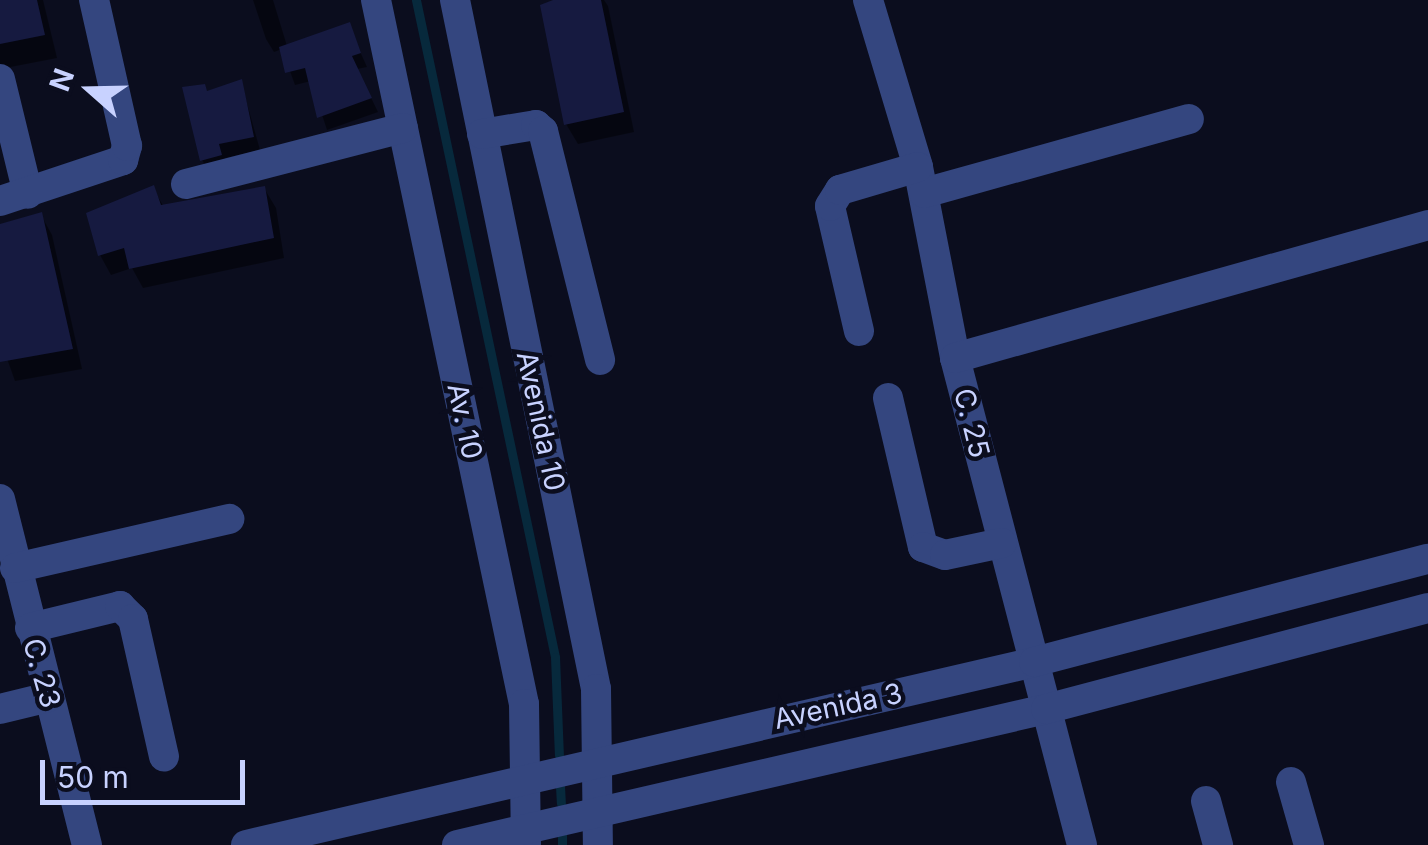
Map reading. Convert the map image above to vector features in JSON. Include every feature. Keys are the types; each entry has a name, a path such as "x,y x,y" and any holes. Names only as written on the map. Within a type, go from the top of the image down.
{"street":[{"path":"0,79 14,198 123,160 127,146 94,0"},
{"name":"Av. 10","path":"376,0 524,704 526,837"},
{"name":"Avenida 10","path":"454,0 596,689 598,845"},
{"name":"C. 25","path":"868,0 921,180 955,358 1082,845"},
{"path":"859,332 830,206 840,190 921,180 1189,119"},
{"path":"482,134 536,125 543,130 600,360"},
{"path":"186,184 403,128"},
{"path":"955,358 1428,225"},
{"path":"888,398 923,547 945,555 1002,543"},
{"name":"C. 23","path":"2,515 87,845"},
{"path":"15,568 229,518"},
{"name":"Avenida 3","path":"246,845 524,782 598,759 1034,662 1428,559"},
{"path":"30,628 120,606 133,618 164,757"},
{"name":"Avenida 3","path":"457,845 526,837 598,808 1046,709 1428,608"},
{"path":"0,709 50,697"},
{"path":"1292,782 1309,845"},
{"path":"1206,801 1218,845"}],"building":[{"path":"0,0 37,0 45,35 0,44"},
{"path":"553,0 601,0 624,112 564,125 540,5"},
{"path":"350,22 361,53 352,56 372,98 317,118 305,68 285,73 279,47"},
{"path":"242,79 254,137 219,144 222,155 200,161 182,87 205,84 207,91"},
{"path":"154,185 161,205 265,186 274,238 129,269 124,248 98,256 86,213"},
{"path":"42,212 73,349 0,362 0,224"}],"waterway":[{"path":"416,0 555,657 559,755"},
{"path":"560,786 561,803"},
{"path":"562,834 562,845"}]}
